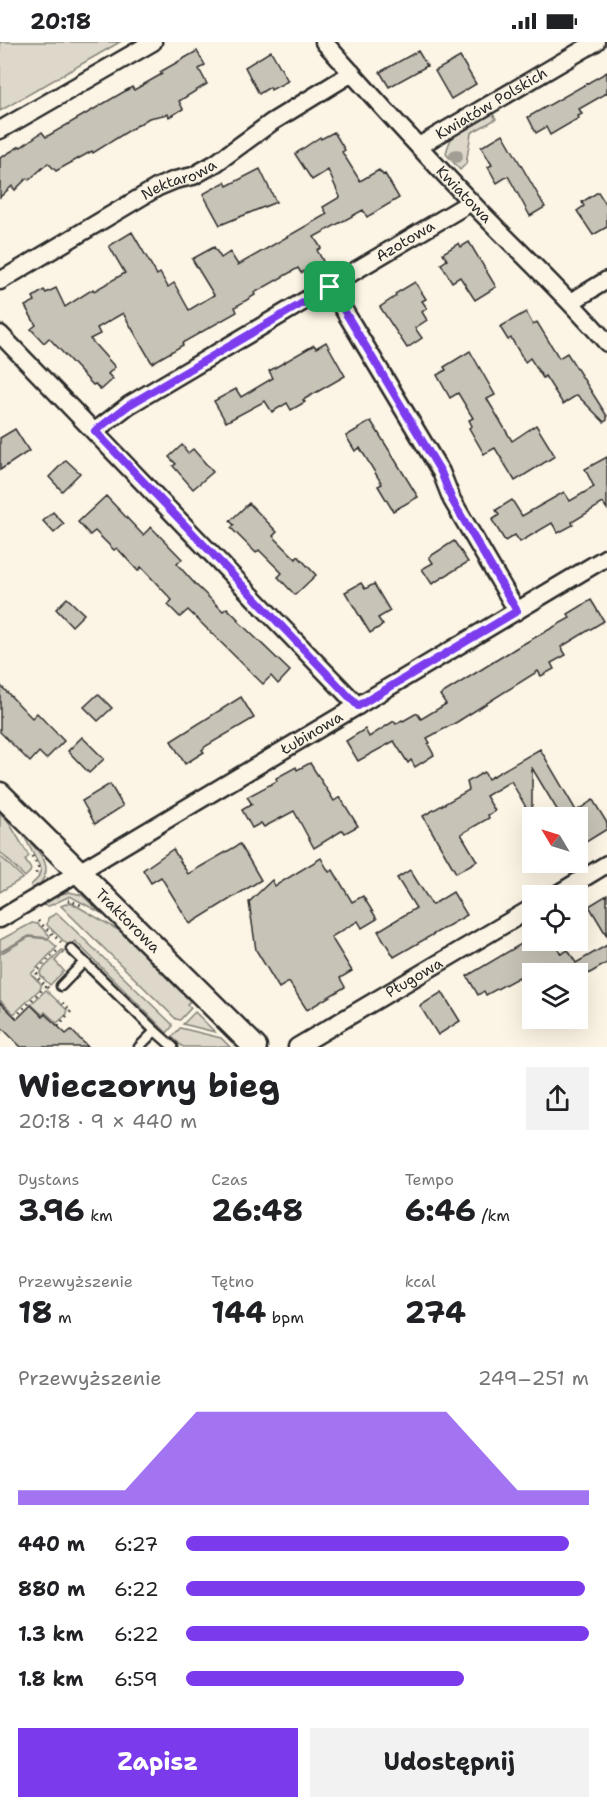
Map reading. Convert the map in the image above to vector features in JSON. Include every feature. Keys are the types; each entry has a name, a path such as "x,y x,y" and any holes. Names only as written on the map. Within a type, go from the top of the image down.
{"main road":[{"name":"Traktorowa","path":"0,794 255,1047"}],"street":[{"path":"0,130 153,42"},
{"name":"Kwiatowa","path":"324,42 471,202 571,302 607,343"},
{"name":"Kwiatów Polskich","path":"419,146 596,42"},
{"name":"Nektarowa","path":"0,281 158,187 193,176 216,163 272,122 352,73"},
{"name":"Azotowa","path":"95,431 129,405 471,202"},
{"path":"571,302 607,280"},
{"path":"330,287 441,472 452,500 517,611"},
{"path":"0,334 358,706"},
{"name":"Łubinowa","path":"0,919 607,557"},
{"path":"572,885 607,864"},
{"name":"Pługowa","path":"297,1047 522,914"}],"lane":[{"path":"71,949 173,1047"},
{"path":"61,986 84,962"},
{"path":"139,1047 155,1031"}],"path":[{"path":"62,901 70,899 83,906"},
{"path":"39,921 61,942"},
{"path":"15,1017 46,986"},
{"path":"0,1033 3,1029"}],"shaded area":[{"path":"0,42 120,42 0,111"},
{"path":"489,112 496,119 471,133 466,164 460,170 446,154 453,133"},
{"path":"0,813 8,821 29,856 25,860 31,869 25,877 0,852"},
{"path":"24,836 42,856 46,869 45,876 32,891 31,885 38,878 41,869"},
{"path":"0,856 23,878 0,892"},
{"path":"69,892 82,895 101,913 70,896 49,906 40,905 57,895"},
{"path":"70,902 120,931 190,1001 187,1005 191,1008 180,1020 176,1019 61,906"},
{"path":"57,913 172,1024 167,1033 75,941 69,946 47,925 48,918"},
{"path":"32,923 38,924 50,936 49,938 29,936 0,952 0,940"},
{"path":"29,937 48,939 57,947 31,974 41,984 41,988 14,1014 0,1000 0,954"},
{"path":"62,950 64,951 55,961 64,971 50,985 40,972"},
{"path":"46,990 67,1010 67,1014 57,1023 45,1012 43,1015 31,1004"},
{"path":"195,1012 215,1032 183,1024"},
{"path":"180,1028 221,1038 230,1047 183,1047 172,1037"}],"building":[{"path":"197,51 205,65 199,69 207,84 179,101 183,109 169,117 168,114 149,118 93,153 92,151 56,171 48,163 15,190 12,186 0,197 0,158 42,132 46,137 132,87 134,90"},
{"path":"271,51 288,81 271,90 270,87 259,94 245,67"},
{"path":"418,51 427,66 389,87 380,72"},
{"path":"460,57 476,84 451,99 435,71"},
{"path":"607,72 607,93 579,109 582,114 578,116 579,118 550,135 546,127 536,133 528,117"},
{"path":"334,132 345,150 342,152 360,181 379,170 383,175 385,174 399,198 367,217 363,210 314,237 321,248 317,250 323,261 301,273 298,268 254,293 255,295 235,307 237,312 152,363 123,313 97,328 100,334 90,339 115,367 108,374 113,379 101,390 95,384 93,385 49,338 44,343 31,329 36,325 25,306 35,301 33,297 44,290 46,293 56,288 65,307 93,289 94,291 125,273 109,246 132,232 157,275 160,273 168,287 174,283 189,310 214,295 192,259 214,247 221,258 230,252 238,265 327,214 323,207 340,197 328,170 312,180 295,154 320,137 321,139"},
{"path":"503,134 545,207 530,216 508,176 497,183 488,167 492,165 481,147"},
{"path":"260,169 276,202 220,225 203,194 225,182 227,186"},
{"path":"598,192 607,206 607,227 593,235 577,211 584,206 582,202"},
{"path":"469,242 496,287 475,300 460,277 452,282 441,264 447,260 443,253 459,243 461,247"},
{"path":"415,282 426,299 422,301 427,308 422,312 427,320 415,328 422,338 407,348 380,307 396,296 395,294"},
{"path":"526,312 533,325 537,322 559,358 567,353 607,416 607,420 604,422 577,395 563,404 530,358 525,362 511,338 508,340 500,327"},
{"path":"326,342 345,376 303,400 305,402 291,410 287,403 272,412 265,401 226,422 214,401 236,389 241,397 273,378 269,371 314,345 316,348"},
{"path":"470,351 495,395 487,399 512,441 536,425 555,456 515,481 495,448 484,454 469,428 472,426 469,420 473,418 458,393 450,398 437,375 446,370 444,367"},
{"path":"371,421 418,497 393,511 378,486 382,484 360,448 355,451 346,436"},
{"path":"15,429 29,451 0,470 0,438"},
{"path":"182,445 188,453 193,449 213,472 193,489 173,466 176,464 169,457"},
{"path":"607,457 607,509 603,503 558,533 552,523 520,542 515,535 505,541 492,520 499,515 496,510 512,500 522,516 564,492 570,501 594,487 585,469"},
{"path":"66,460 80,473 62,491 49,477"},
{"path":"106,496 143,535 151,527 182,559 177,564 195,584 223,611 227,608 290,671 278,684 271,676 263,684 188,610 180,617 168,605 172,600 141,567 138,571 117,548 114,550 95,531 90,535 78,522"},
{"path":"249,503 277,532 273,536 296,559 298,556 316,575 295,595 278,577 282,573 259,550 256,553 231,528 234,525 230,521"},
{"path":"53,512 64,524 54,533 43,521"},
{"path":"454,541 468,562 432,584 422,569 433,563 429,557"},
{"path":"361,583 365,589 374,584 390,611 378,618 383,625 370,633 345,592"},
{"path":"67,598 84,614 72,626 56,609"},
{"path":"591,600 604,621 561,647 566,655 551,663 554,669 541,676 538,671 457,722 427,738 434,755 415,767 411,760 408,763 394,741 358,761 346,741 365,729 369,737 394,721 396,724 417,713 421,719 446,704 440,695 570,618 568,614"},
{"path":"0,685 32,718 37,713 64,741 46,759 39,752 30,762 0,732"},
{"path":"98,694 112,708 98,721 84,707"},
{"path":"241,697 254,718 206,746 202,750 204,752 185,764 171,741"},
{"path":"82,737 104,759 89,773 68,751"},
{"path":"540,749 574,807 555,807 532,768 532,807 526,807 511,781 486,796 495,811 488,815 489,818 461,834 477,861 456,873 423,816 469,790 467,782 484,772 488,779"},
{"path":"310,763 334,801 340,797 358,826 345,833 343,830 314,848 294,811 264,827 261,823 252,828 242,810 252,804 247,797 277,781 276,778 296,767 297,770"},
{"path":"110,784 123,806 95,824 82,801"},
{"path":"593,800 607,823 607,829 588,841 588,807 582,807"},
{"path":"240,844 261,880 190,924 161,877 151,883 143,870 173,849 188,874"},
{"path":"321,858 329,872 333,870 352,902 363,896 377,919 362,928 358,921 331,937 352,971 340,978 345,987 307,1010 289,982 279,988 256,950 249,902 272,880 275,886"},
{"path":"410,870 432,905 453,892 467,915 394,957 378,931 416,908 397,878"},
{"path":"607,895 607,936 589,906"},
{"path":"522,944 522,951 559,951 561,954 569,951 576,963 522,963 522,982 519,977 486,995 484,991 478,995 467,976"},
{"path":"607,945 607,963 588,974 588,963 576,963"},
{"path":"442,992 460,1021 438,1035 420,1006"},
{"path":"0,1002 17,1019 31,1005 43,1017 45,1014 66,1034 71,1030 88,1047 21,1047 0,1026"}],"route":[{"path":"330,287 441,472 452,500 517,611 358,706 95,431 129,405 330,287"}]}
